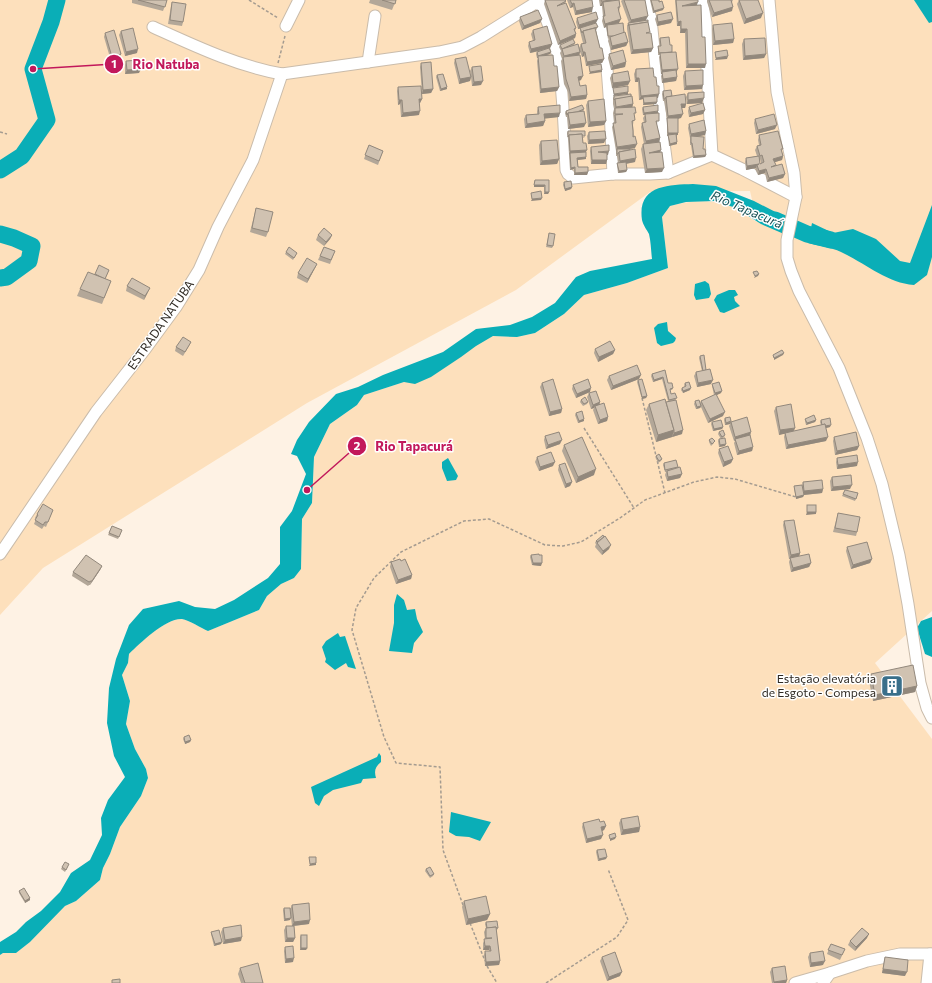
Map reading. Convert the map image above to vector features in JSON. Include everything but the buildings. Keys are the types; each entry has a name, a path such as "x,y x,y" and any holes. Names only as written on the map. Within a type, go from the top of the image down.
{"street":[{"path":"286,26 299,0"},
{"path":"153,27 205,50 263,70 282,74 440,52 462,47 481,37 540,0 557,53 563,108 566,170 573,178 613,174 668,173 712,155 796,197"},
{"path":"595,0 606,63 613,174"},
{"path":"646,0 651,19 668,173"},
{"path":"702,0 706,23 712,155"},
{"path":"769,0 777,92 794,173 796,197 786,249 790,271 807,308 839,368 867,438 882,484 899,555 907,597 920,684 927,708 932,718"},
{"path":"368,62 375,16"},
{"name":"ESTRADA NATUBA","path":"0,554 96,412 172,313 199,270 218,227 253,160 282,74"},
{"path":"794,983 866,961 900,954 931,954 927,983"},
{"path":"823,983 830,973"}],"path":[{"path":"249,0 282,20 286,26 287,29 278,63 282,74"},
{"path":"0,132 7,134"},
{"path":"641,394 665,493"},
{"path":"584,428 634,508"},
{"path":"464,906 443,850 440,767 396,763 384,737 352,630 356,608 374,578 401,552 464,521 490,519 545,545 563,546 581,542 620,518 645,500 694,482 717,477 735,479 796,497"},
{"path":"546,983 618,937 628,920 608,869"},
{"path":"469,920 488,970 497,983"}],"shaded area":[{"path":"0,0 932,0 932,611 875,663 932,739 932,983 0,983 0,955 3,953 16,953 30,942 65,906 76,901 100,880 103,868 120,827 141,796 148,778 146,769 135,749 126,724 130,701 122,675 128,663 129,654 153,632 168,622 182,619 208,631 259,610 267,596 281,584 294,578 301,569 302,519 312,503 314,457 330,424 357,405 364,395 404,382 493,336 517,337 535,333 564,314 584,295 627,283 668,268 662,217 670,206 703,201 720,203 741,211 757,222 750,191 650,192 516,290 307,403 43,568 0,615"}],"water":[{"path":"914,0 932,0 932,22 929,23"},
{"path":"693,184 716,186 754,201 789,219 784,234 761,224 736,208 715,201 686,202 670,206 662,217 668,268 627,283 584,295 564,314 535,333 517,337 493,336 431,377 415,384 404,382 364,395 357,405 330,424 314,457 312,503 302,519 301,569 294,578 281,584 267,596 259,610 208,631 182,619 169,622 154,632 129,654 128,663 122,675 130,701 126,724 135,749 146,769 148,778 141,796 120,827 103,868 100,880 76,901 65,906 30,942 16,953 3,953 0,955 0,942 16,932 26,922 41,911 60,892 71,873 90,860 102,835 101,818 108,800 125,777 114,756 107,723 109,688 116,659 129,625 143,609 179,601 195,607 215,609 234,600 268,578 280,564 280,527 292,511 306,474 297,456 291,454 297,440 309,422 336,394 358,387 383,375 443,352 476,329 510,325 532,317 555,303 576,277 590,271 652,259 649,234 642,220 644,200 649,193 656,189 674,185"},
{"path":"932,205 932,257 927,275 914,285 885,277 837,250 808,243 812,223 833,233 853,229 876,239 900,261 910,263"},
{"path":"705,281 709,284 711,294 709,298 696,300 694,295 695,284"},
{"path":"729,290 735,290 738,295 734,297 735,301 740,306 724,313 720,312 714,300 717,295"},
{"path":"667,322 668,331 676,338 673,343 661,346 657,343 654,328 658,324"},
{"path":"448,458 458,476 456,480 447,481 442,468 442,462"},
{"path":"397,594 404,600 407,610 415,609 417,619 423,632 414,643 412,653 389,651 394,623 394,605"},
{"path":"932,617 932,657 925,654 917,628 921,621"},
{"path":"338,633 340,637 345,636 356,669 348,667 346,663 335,670 325,662 326,659 322,647 326,641"},
{"path":"379,753 381,756 381,762 376,769 376,778 363,779 361,783 333,790 324,796 319,806 315,803 311,787 377,757"},
{"path":"451,812 491,822 480,841 469,837 456,836 449,832"}],"waterway":[{"path":"0,170 22,156 47,120 33,69 51,22 57,0"},
{"name":"Rio Tapacurá","path":"775,220 807,234 831,240"},
{"path":"0,234 32,246 29,261 7,277 0,278"}],"place":[{"name":"Rio Natuba","path":"33,69"},
{"name":"Rio Tapacurá","path":"307,490"},
{"name":"Estação elevatória de Esgoto - Compesa","path":"892,686"}]}
